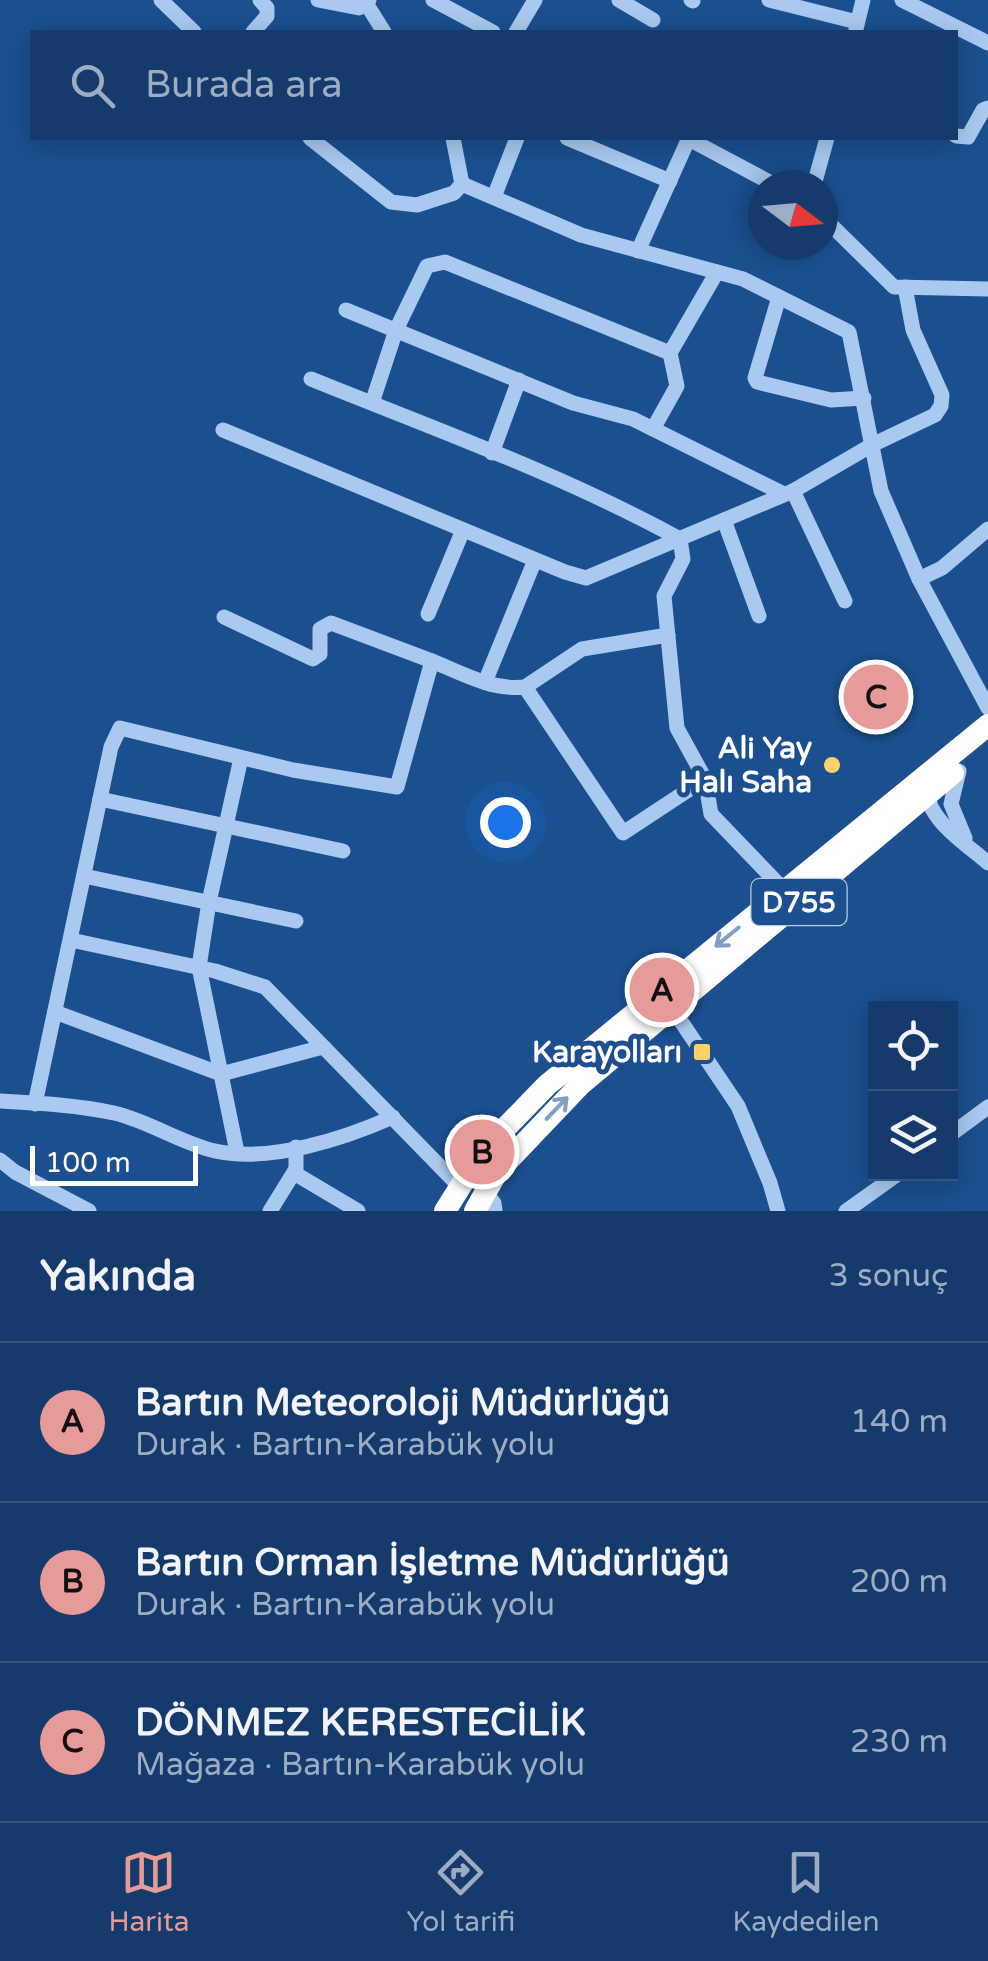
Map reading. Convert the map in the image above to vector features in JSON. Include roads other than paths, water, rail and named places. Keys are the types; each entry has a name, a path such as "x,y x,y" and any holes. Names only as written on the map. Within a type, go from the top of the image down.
{"highway":[{"name":"D755","path":"485,1205 497,1172 581,1084 908,812 988,725"},
{"name":"D755","path":"445,1211 482,1152 547,1085 784,890 950,765 988,742"}],"street":[{"path":"162,0 192,30"},
{"path":"255,30 268,16 260,0"},
{"path":"318,0 349,8 366,1 383,30"},
{"path":"433,0 489,30"},
{"path":"517,30 534,0"},
{"path":"619,0 652,20"},
{"path":"770,0 856,28 863,0"},
{"path":"902,0 988,42"},
{"path":"958,136 968,136 988,108"},
{"path":"313,140 391,202 417,205 454,194 462,184 453,140"},
{"path":"494,198 516,140"},
{"path":"572,140 670,181"},
{"path":"638,251 687,140"},
{"path":"692,140 748,170"},
{"path":"818,170 826,140"},
{"path":"462,184 581,236 743,278 848,332 881,491 919,579 988,708"},
{"path":"838,232 894,287 988,289"},
{"path":"372,404 396,330 426,266 445,262 670,353"},
{"path":"652,429 677,386 670,353 716,272"},
{"path":"224,430 586,578 789,493 935,414 942,406 942,396 908,316 905,287"},
{"path":"779,297 757,382 830,400 864,398"},
{"path":"346,310 572,403 632,419 789,493 845,600"},
{"path":"312,379 643,518 680,538"},
{"path":"492,453 520,380"},
{"path":"724,520 759,616"},
{"path":"919,579 942,568 988,529"},
{"path":"428,614 463,530"},
{"path":"680,538 683,559 664,596 676,728 706,779 711,814 784,890"},
{"path":"486,682 535,560"},
{"path":"224,617 313,659 320,654 320,629 331,623 506,688 525,687 582,649 668,635"},
{"path":"35,1104 111,746 120,728 241,758 397,787 432,661"},
{"path":"525,687 623,833 706,779"},
{"path":"237,1152 199,967 208,902 241,758"},
{"path":"950,765 950,804 969,846"},
{"path":"927,795 939,819"},
{"path":"100,798 343,851"},
{"path":"908,812 928,810 988,864"},
{"path":"84,876 296,921"},
{"path":"71,940 199,967 265,987 460,1187"},
{"path":"672,1008 738,1106 778,1211"},
{"path":"55,1012 221,1074 323,1047"},
{"path":"0,1102 116,1114 218,1152 268,1152 347,1137 393,1116"},
{"path":"958,1131 986,1115"},
{"path":"270,1211 294,1173 296,1147"},
{"path":"0,1160 89,1211"},
{"path":"294,1173 358,1211"},
{"path":"846,1211 888,1181"}],"place":[{"name":"DÖNMEZ KERESTECİLİK","path":"876,697"},
{"name":"Ali Yay Halı Saha","path":"832,765"},
{"name":"Bartın Meteoroloji Müdürlüğü","path":"662,990"},
{"name":"Karayolları","path":"702,1052"},
{"name":"Bartın Orman İşletme Müdürlüğü","path":"482,1152"}]}
